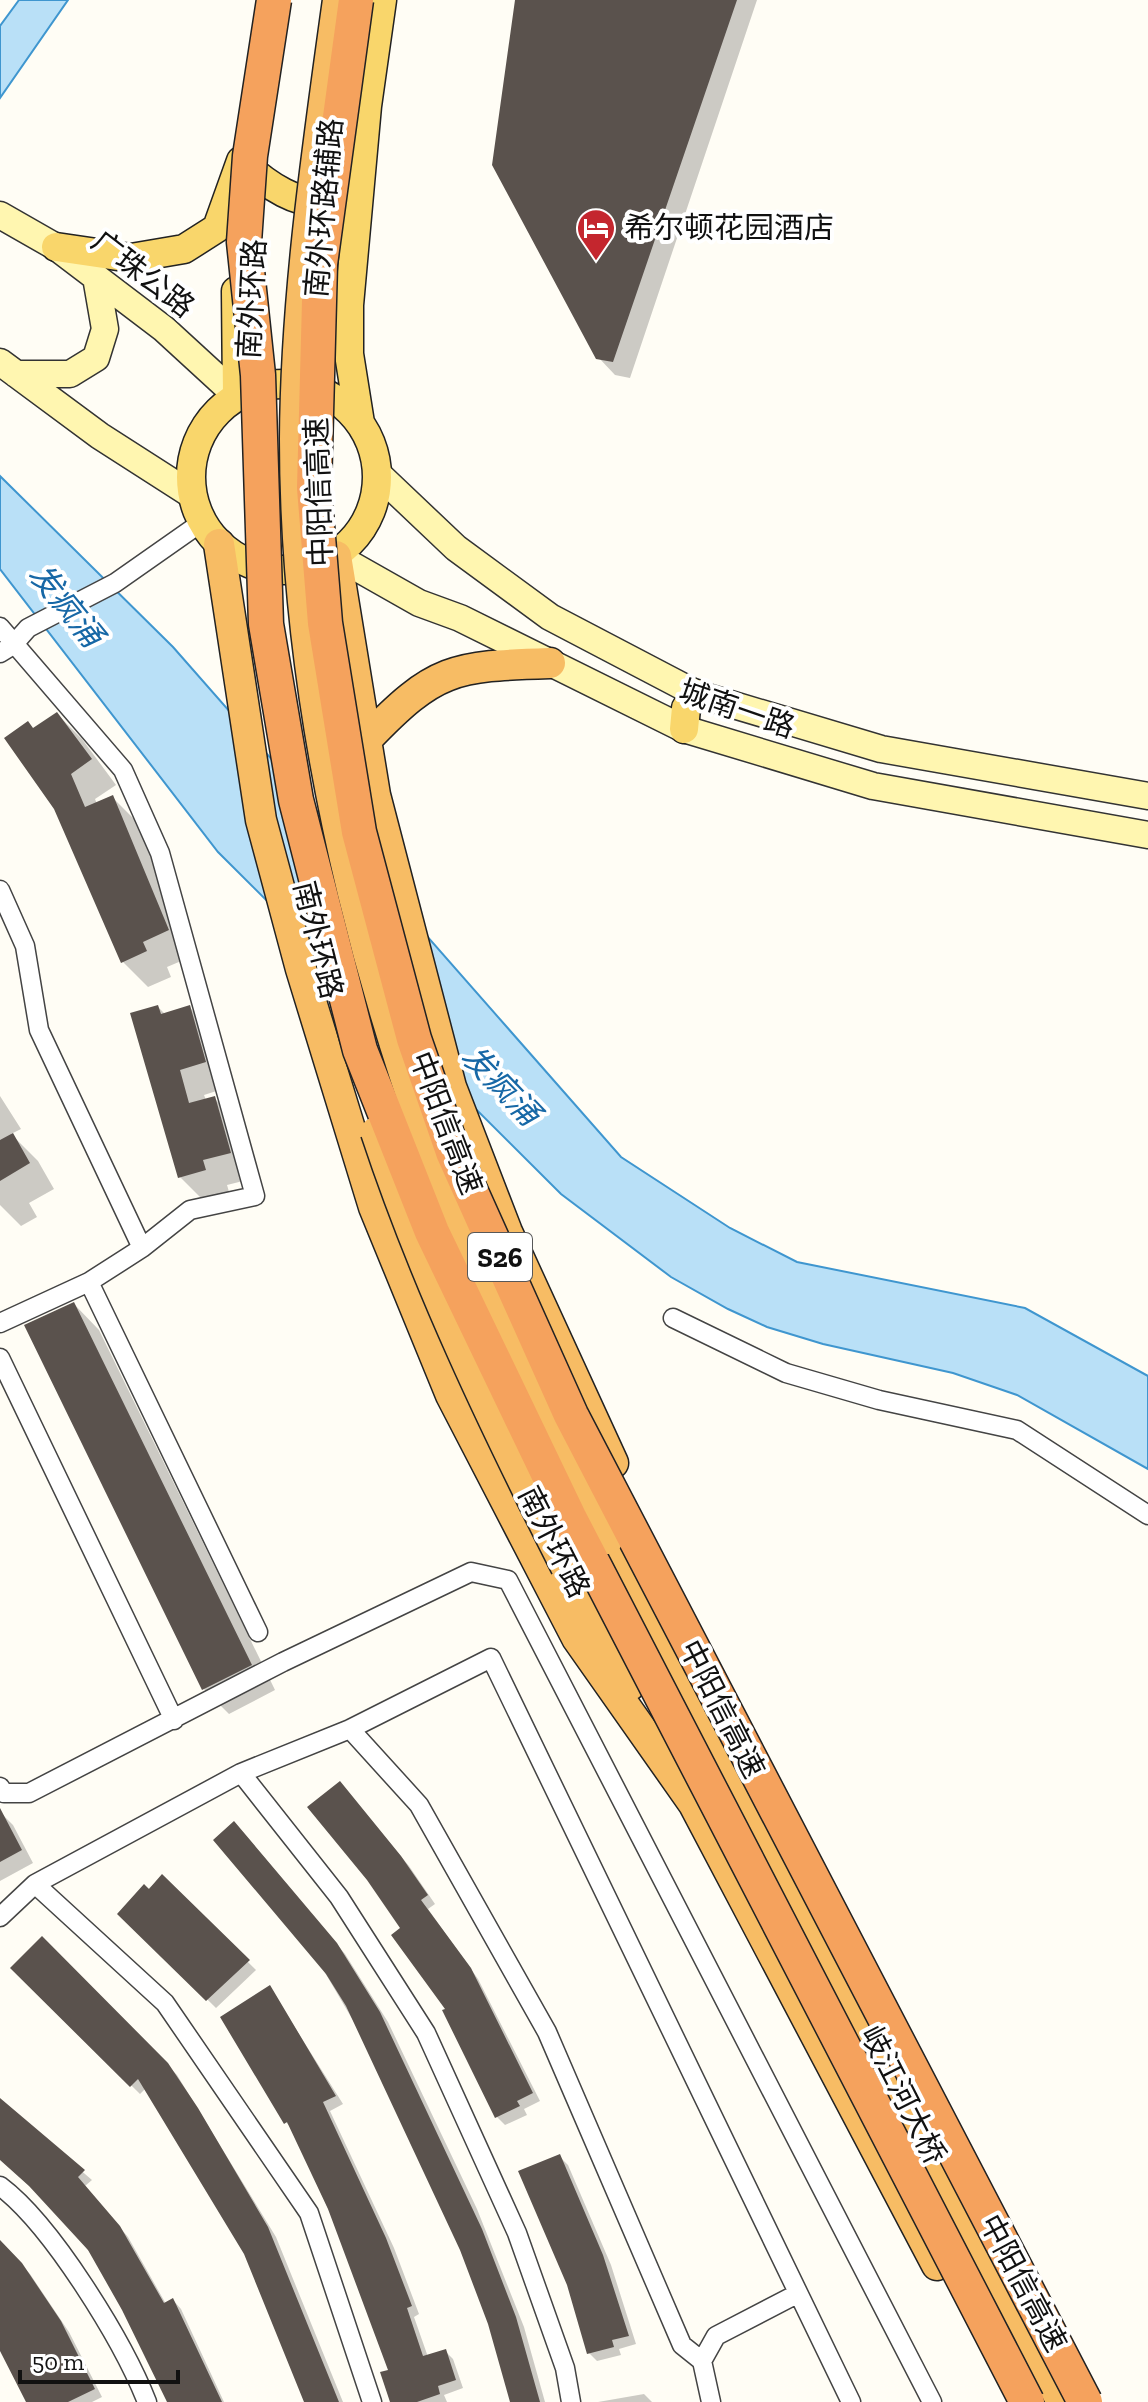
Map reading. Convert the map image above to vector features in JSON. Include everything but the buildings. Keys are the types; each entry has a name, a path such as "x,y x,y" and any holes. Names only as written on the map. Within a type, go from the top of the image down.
{"highway":[{"name":"中阳信高速","path":"274,0 250,156 244,242 258,375 266,624 296,800 360,1050 432,1232 570,1519 1027,2402"},
{"name":"南外环路","path":"285,0 248,325 248,538 265,717 331,997 429,1280 491,1420 566,1567 696,1807"},
{"name":"南外环路","path":"338,0 305,244 295,439 302,589 331,799 383,1004 429,1147 501,1324 608,1539 743,1787"},
{"name":"中阳信高速","path":"356,0 320,264 314,488 325,623 359,832 414,1039 453,1152 571,1415 1085,2402"},
{"path":"210,533 243,704 261,820 288,923 374,1207 451,1395 577,1638 696,1807"},
{"path":"336,556 375,795 451,1087 507,1232 652,1547 743,1787"},
{"path":"243,704 250,684 267,661 287,653 301,655 327,672 367,739"},
{"path":"367,739 402,702 437,677 485,665 550,663"},
{"name":"岐江河大桥","path":"743,1787 1062,2402"},
{"name":"岐江河大桥","path":"696,1807 1008,2402"}],"main road":[{"path":"237,396 235,228 247,79 260,0"},
{"name":"南外环路辅路","path":"360,423 349,354 349,305 382,0"},
{"path":"241,161 269,187 297,198 328,199 361,175"},
{"path":"56,247 131,258 184,249 217,228 241,161"},
{"name":"广珠公路","path":"0,215 56,247 96,277 164,329 237,396"},
{"path":"8,368 70,374 96,358 105,329 96,277"},
{"path":"8,368 100,436 192,495"},
{"path":"290,383 317,389 341,403 360,423 372,447 378,474 374,505 359,534 336,556 307,569 275,571 245,562 210,533 192,495 191,466 198,438 214,414 237,396 263,385 290,383"},
{"name":"城南一路","path":"378,474 456,548 550,617 697,694 881,749 1148,796"},
{"name":"城南一路","path":"336,556 419,603 460,618 684,729 873,786 1148,835"},
{"path":"684,729 686,708 697,694"}],"street":[{"path":"7,649 28,628 210,533"},
{"path":"0,627 7,649 123,770 154,839 255,1196 190,1210 142,1248 89,1282 0,1323"},
{"path":"0,890 25,946 39,1030 142,1248"},
{"path":"89,1282 258,1632"},
{"path":"673,1318 786,1373 879,1400 1017,1430 1148,1515"},
{"path":"0,1358 174,1720"},
{"path":"0,1787 4,1793 29,1793 471,1572 508,1580 932,2402"},
{"path":"0,1917 35,1884 241,1773 350,1729 491,1658 851,2402"},
{"path":"350,1729 419,1805 547,2032 682,2345 702,2361 711,2402"},
{"path":"241,1773 339,1897 426,2033 517,2233 565,2368 571,2402"},
{"path":"35,1884 165,2003 309,2213 372,2402"},
{"path":"0,2186 16,2197 86,2287 147,2402"},
{"path":"702,2361 716,2336 797,2294"}],"water":[{"path":"19,0 68,0 0,98 0,26"},
{"name":"发疯涌","path":"0,476 173,647 621,1157 730,1228 797,1262 1025,1308 1148,1376 1148,1469 1017,1395 953,1373 823,1344 767,1327 728,1309 671,1277 561,1194 218,852 0,569"}],"place":[{"name":"希尔顿花园酒店","path":"596,262"}]}
